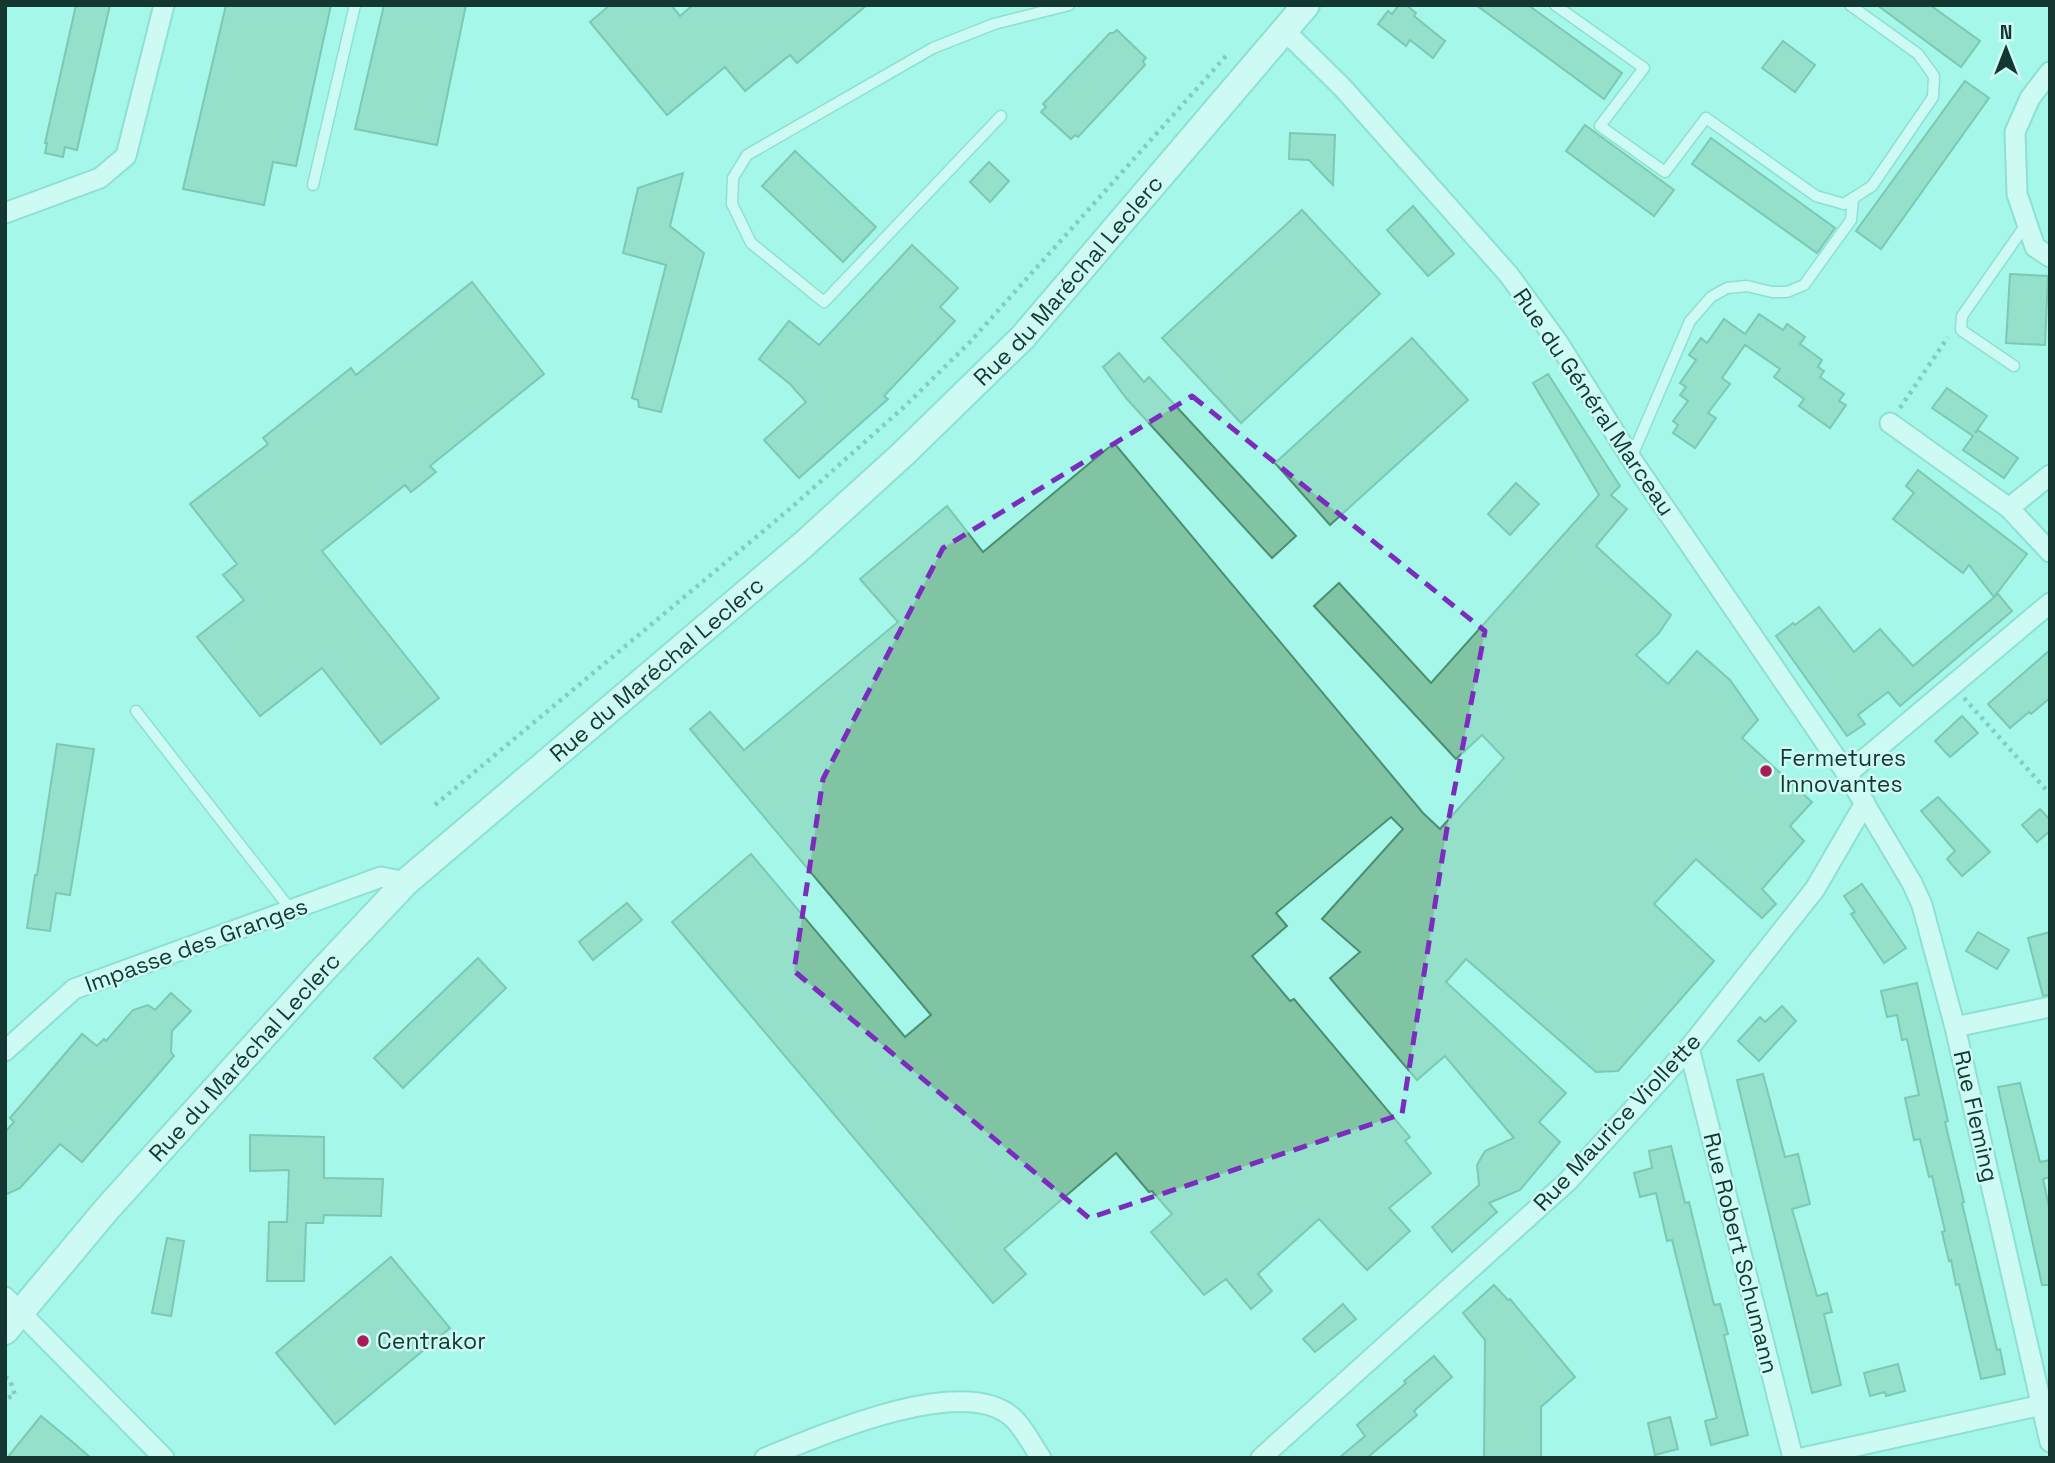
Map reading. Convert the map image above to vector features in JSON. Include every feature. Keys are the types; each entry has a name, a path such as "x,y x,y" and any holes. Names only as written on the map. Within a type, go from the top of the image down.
{"main road":[{"name":"Rue du Maréchal Leclerc","path":"10,1313 406,882 803,545 903,454 1023,337 1304,6"}],"street":[{"path":"5,213 100,178 126,156 164,5"},
{"name":"Rue du Général Marceau","path":"1285,31 1342,87 1509,275 1557,341 1631,459 1865,803"},
{"path":"2050,72 2030,98 2015,132 2017,194 2035,247 2050,257"},
{"path":"1890,424 2009,508 2050,552"},
{"path":"2009,508 2050,475"},
{"path":"1846,774 2050,603"},
{"name":"Rue Fleming","path":"1865,803 1922,905 1955,1027 2050,1442"},
{"name":"Rue Maurice Viollette","path":"1261,1458 1568,1181 1689,1048 1815,889 1865,803"},
{"name":"Impasse des Granges","path":"5,1051 74,989 381,877 406,882"},
{"path":"1955,1027 2050,1007"},
{"name":"Rue Robert Schumann","path":"1689,1048 1793,1458"},
{"path":"10,1313 164,1458"},
{"path":"765,1458 834,1429 916,1405 962,1402 992,1406 1013,1418 1041,1458"},
{"path":"1802,1458 2042,1405"}],"lane":[{"path":"313,185 355,5"},
{"path":"1001,116 824,302 751,243 732,204 733,178 747,155 933,48 994,24 1069,5"},
{"path":"1555,5 1644,68 1600,126 1665,172 1706,118 1816,196 1844,204 1872,186 1933,97 1934,76 1918,54 1850,5"},
{"path":"1631,459 1690,321 1711,297 1727,288 1747,286 1772,292 1787,292 1804,285 1851,220 1853,198"},
{"path":"2014,366 1961,330 1962,316 2027,223"},
{"path":"136,710 291,910"}],"path":[{"path":"435,805 792,507 904,407 970,342 1226,56"},
{"path":"1890,424 1962,316"},
{"path":"1952,685 2050,794"},
{"path":"5,1377 10,1380 15,1395 5,1399"}],"highlighted area":[{"path":"1192,396 1485,631 1447,828 1402,1114 1089,1218 794,971 823,779 943,548"}],"building":[{"path":"76,5 110,5 77,150 65,147 63,157 45,153 45,143"},
{"path":"226,5 331,5 296,166 273,162 264,205 183,189"},
{"path":"384,5 466,5 437,145 355,129"},
{"path":"610,5 671,5 680,16 693,5 867,5 797,63 790,55 745,91 725,67 667,115 590,22"},
{"path":"1399,5 1406,5 1416,13 1414,16 1445,41 1433,58 1410,40 1406,46 1378,24 1388,11 1392,14"},
{"path":"1476,5 1528,5 1622,73 1604,99"},
{"path":"1877,5 1930,5 1980,41 1961,67"},
{"path":"1117,30 1146,58 1143,61 1145,65 1078,137 1075,135 1071,139 1041,112 1046,107 1043,104 1110,33"},
{"path":"1783,41 1815,65 1795,92 1762,68"},
{"path":"1965,81 1989,98 1881,249 1856,231"},
{"path":"1585,125 1674,190 1654,216 1566,151"},
{"path":"1290,133 1335,135 1333,185 1309,160 1289,159"},
{"path":"1711,138 1835,228 1817,253 1692,164"},
{"path":"795,151 876,227 843,262 762,186"},
{"path":"989,162 1009,181 990,202 970,182"},
{"path":"683,173 670,226 704,253 661,412 639,407 638,400 632,398 666,265 623,253 638,188"},
{"path":"1413,206 1454,254 1428,276 1387,230"},
{"path":"1302,210 1380,294 1241,423 1162,338"},
{"path":"912,245 958,288 940,307 955,321 884,396 888,399 799,478 764,440 806,402 790,384 759,359 789,321 819,345"},
{"path":"2010,274 2048,276 2045,345 2006,343"},
{"path":"472,282 544,374 430,466 436,472 411,492 405,485 322,551 439,698 381,744 322,668 260,716 197,637 244,600 223,575 237,564 190,504 268,444 263,438 351,368 356,375"},
{"path":"1759,314 1783,330 1787,324 1805,337 1800,344 1822,360 1818,367 1824,371 1820,377 1844,394 1839,401 1846,405 1830,428 1799,406 1804,399 1774,377 1780,369 1745,345 1722,378 1730,384 1708,413 1716,418 1695,448 1673,433 1678,425 1673,421 1688,401 1680,395 1686,387 1680,383 1696,360 1689,355 1701,338 1707,343 1724,319 1745,334"},
{"path":"1412,338 1468,400 1330,525 1275,463"},
{"path":"1119,353 1144,382 1149,377 1296,536 1272,558 1126,398 1103,367"},
{"path":"1548,374 1620,486 1611,495 1627,509 1596,546 1671,615 1659,633 1636,655 1668,684 1697,651 1730,680 1758,720 1742,738 1812,802 1790,826 1804,841 1762,889 1776,904 1762,918 1696,859 1654,904 1714,961 1618,1071 1596,1072 1466,959 1446,982 1566,1093 1539,1122 1560,1142 1520,1190 1489,1203 1497,1212 1452,1252 1432,1227 1479,1185 1477,1165 1485,1151 1514,1138 1445,1056 1417,1080 1330,978 1360,952 1322,919 1403,829 1391,817 1276,913 1287,926 1252,956 1290,1001 1294,999 1410,1137 1405,1141 1431,1173 1389,1208 1410,1231 1367,1270 1319,1219 1258,1274 1272,1291 1251,1309 1226,1279 1204,1295 1151,1232 1172,1214 1116,1153 1004,1249 1026,1274 993,1303 672,922 751,854 905,1037 931,1015 690,729 710,712 744,750 898,622 860,579 947,506 983,552 1114,443 1423,813 1440,829 1504,758 1482,735 1456,759 1314,606 1339,583 1431,683 1599,495 1533,383"},
{"path":"1947,388 1987,416 1975,433 1978,430 2018,458 2004,478 1963,450 1973,436 1932,408"},
{"path":"1918,470 2027,554 1994,597 1969,565 1963,573 1893,519 1914,493 1906,486"},
{"path":"1516,483 1539,504 1510,535 1488,514"},
{"path":"1998,594 2012,611 1900,706 1888,692 1858,715 1865,724 1847,736 1776,636 1819,607 1854,652 1880,629 1913,666"},
{"path":"2050,650 2050,698 2010,728 1988,704"},
{"path":"1962,716 1978,733 1950,757 1935,741"},
{"path":"57,744 94,749 70,895 56,893 50,931 27,928"},
{"path":"1938,797 1990,852 1962,876 1947,859 1955,851 1921,811"},
{"path":"2040,809 2050,820 2050,831 2037,842 2022,825"},
{"path":"1862,884 1906,948 1884,963 1851,914 1855,912 1844,896"},
{"path":"627,903 642,920 593,960 579,942"},
{"path":"1978,932 2009,950 1997,969 1966,951"},
{"path":"2050,932 2050,995 2043,996 2028,938"},
{"path":"478,958 506,988 403,1088 374,1058"},
{"path":"1917,983 1948,1121 1945,1122 1964,1202 1962,1203 2005,1374 1981,1379 1959,1284 1956,1285 1942,1232 1945,1231 1932,1176 1929,1177 1920,1139 1914,1140 1905,1098 1919,1095 1907,1039 1902,1040 1897,1015 1887,1017 1881,991"},
{"path":"171,993 191,1011 172,1031 171,1052 174,1056 82,1162 60,1144 20,1188 5,1195 5,1132 14,1122 10,1118 82,1034 97,1046 104,1039 106,1041 133,1010 148,1005 155,1010"},
{"path":"1782,1006 1796,1021 1759,1061 1738,1041 1760,1017 1765,1022"},
{"path":"1763,1074 1785,1157 1798,1154 1810,1204 1792,1209 1817,1296 1827,1293 1832,1312 1824,1314 1841,1385 1812,1393 1737,1080"},
{"path":"2020,1083 2040,1162 2050,1160 2050,1177 2043,1179 2050,1211 2050,1285 2042,1285 1998,1087"},
{"path":"250,1135 324,1137 324,1178 383,1179 381,1216 324,1215 323,1223 306,1223 304,1281 267,1281 269,1222 287,1222 289,1170 250,1171"},
{"path":"1671,1146 1685,1203 1689,1202 1714,1305 1720,1304 1728,1334 1724,1335 1748,1435 1711,1445 1705,1421 1717,1418 1672,1240 1667,1241 1656,1193 1640,1197 1634,1173 1652,1168 1649,1151"},
{"path":"167,1238 184,1241 171,1316 152,1313"},
{"name":"Centrakor","path":"391,1257 450,1328 335,1424 276,1353"},
{"path":"1494,1285 1510,1299 1575,1377 1541,1407 1541,1458 1484,1458 1485,1340 1463,1313"},
{"path":"1343,1304 1356,1319 1315,1352 1303,1339"},
{"path":"1434,1356 1452,1377 1414,1411 1417,1415 1367,1458 1339,1458 1365,1436 1357,1425"},
{"path":"1898,1364 1905,1391 1886,1396 1885,1392 1870,1396 1864,1373"},
{"path":"41,1416 69,1439 91,1458 7,1458"},
{"path":"1670,1417 1678,1449 1655,1455 1648,1423"}],"place":[{"name":"Fermetures Innovantes","path":"1766,771"},
{"name":"Centrakor","path":"363,1341"}]}
